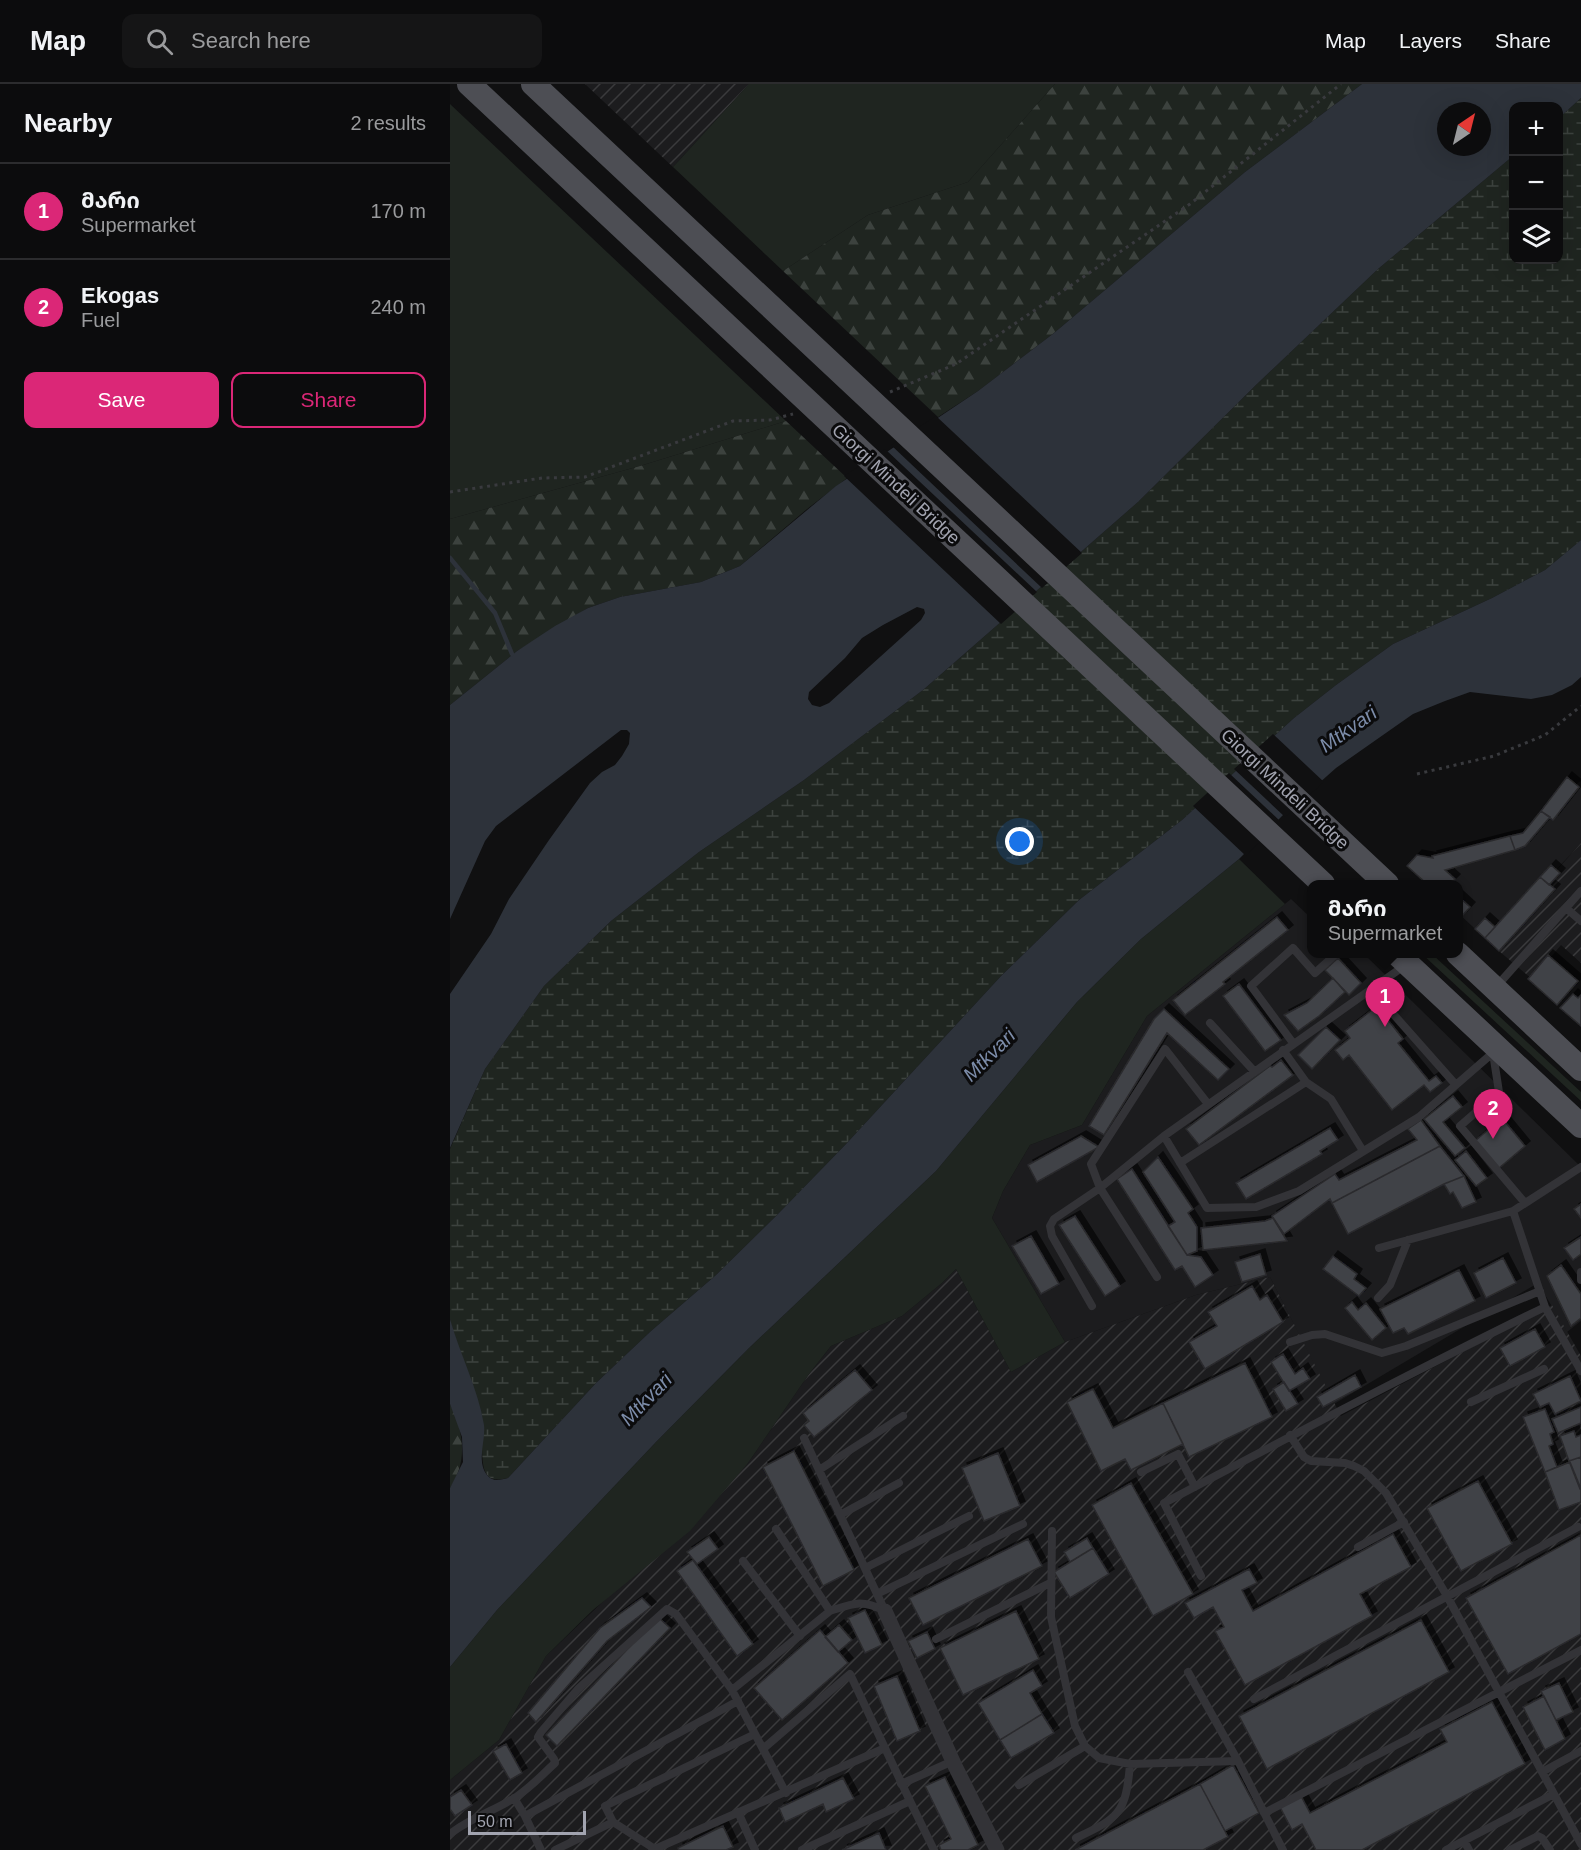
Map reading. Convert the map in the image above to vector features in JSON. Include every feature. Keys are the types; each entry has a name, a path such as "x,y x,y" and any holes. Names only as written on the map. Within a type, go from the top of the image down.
{"main road":[{"name":"Giorgi Mindeli Bridge","path":"468,84 1318,880"},
{"name":"Giorgi Mindeli Bridge","path":"533,84 1383,880"},
{"path":"1403,958 1496,1051 1581,1126"},
{"path":"1462,958 1581,1069"}],"street":[{"path":"885,1611 953,1761 997,1850"}],"lane":[{"path":"1495,988 1581,891"},
{"path":"1566,908 1581,921"},
{"path":"1293,1043 1251,986 1293,948 1315,973 1332,958"},
{"path":"1092,1305 1052,1236 1050,1226 1054,1219 1100,1188 1208,1104 1372,990 1403,958"},
{"path":"1372,990 1456,1085"},
{"path":"1210,1023 1254,1071"},
{"path":"1157,1277 1100,1188 1091,1164 1165,1049 1208,1104"},
{"path":"1283,1050 1306,1082 1331,1099 1363,1152"},
{"path":"1164,1136 1207,1208 1256,1207 1299,1191 1419,1117 1496,1051"},
{"path":"1496,1051 1499,1092 1460,1126 1525,1203"},
{"path":"1180,1163 1306,1082"},
{"path":"1379,1248 1513,1211 1581,1167"},
{"path":"1513,1211 1545,1307 1581,1371"},
{"path":"1378,1298 1390,1285 1408,1240"},
{"path":"1581,1272 1581,1280"},
{"path":"1290,1342 1312,1335 1325,1334 1382,1353 1406,1346 1539,1292"},
{"path":"1201,1576 1164,1503 1443,1357 1545,1307"},
{"path":"1471,1402 1545,1369"},
{"path":"819,1470 903,1416"},
{"path":"1290,1436 1304,1457 1311,1461 1345,1463 1364,1471 1386,1493 1448,1596 1581,1844"},
{"path":"804,1438 885,1611"},
{"path":"1141,1472 1178,1454 1195,1487"},
{"path":"840,1515 899,1483"},
{"path":"865,1568 969,1516"},
{"path":"1358,1547 1404,1522"},
{"path":"877,1594 1023,1524"},
{"path":"1254,1699 1578,1527"},
{"path":"776,1528 831,1611"},
{"path":"1052,1531 1051,1617 1075,1726 1085,1746 1099,1758 1130,1764 1238,1761"},
{"path":"743,1561 800,1636"},
{"path":"936,1639 1050,1583"},
{"path":"732,1690 831,1611 869,1602 885,1611"},
{"path":"450,1834 462,1824 514,1798 535,1784 555,1763 538,1737 541,1732 578,1689 667,1609 676,1614 732,1690 786,1793"},
{"path":"1264,1813 1581,1650"},
{"path":"1188,1672 1238,1761 1283,1850"},
{"path":"763,1749 850,1674 934,1850"},
{"path":"525,1816 738,1701"},
{"path":"755,1734 605,1806 613,1822 656,1849 885,1748"},
{"path":"1019,1785 1085,1746"},
{"path":"1542,1772 1581,1751"},
{"path":"901,1784 953,1761"},
{"path":"1076,1838 1107,1823 1121,1807 1128,1794 1130,1764"},
{"path":"1446,1850 1554,1794"},
{"path":"514,1798 541,1850"},
{"path":"802,1850 910,1801"},
{"path":"738,1812 755,1850"},
{"path":"555,1850 613,1822"},
{"path":"1510,1850 1538,1836 1550,1850"},
{"path":"1464,1841 1469,1850"}],"path":[{"path":"889,393 956,364 1190,204 1341,84"},
{"path":"450,492 542,478 585,477 733,422 770,420 801,412"},
{"path":"1417,774 1494,756 1545,735 1581,706"}],"shaded area":[{"path":"585,84 749,84 673,167"},
{"path":"1567,777 1576,784 1581,781 1581,843 1557,869 1560,873 1555,889 1499,951 1463,918 1463,880 1423,880 1407,866 1417,855 1432,858 1432,856 1523,833"},
{"path":"1581,843 1581,963 1561,945 1532,979 1499,951 1554,890 1549,885 1560,873 1557,870"},
{"path":"1291,899 1307,914 1307,958 1368,958 1581,1167 1581,1321 1567,1332 1538,1283 1334,1404 1270,1277 1196,1295 1065,1342 992,1218 1003,1191 1030,1145 1082,1125 1147,1016"},
{"path":"956,1269 1011,1372 1065,1342 1196,1295 1270,1277 1341,1416 1552,1305 1581,1356 1581,1850 450,1850 450,1780 499,1740 546,1656 748,1463 831,1346 902,1316"}],"green space":[{"path":"749,84 1055,84 968,182 868,215 783,271 673,167"},
{"path":"1055,84 1362,84 1245,172 1054,333 978,391 938,417 783,271 868,215 968,182"},
{"path":"1581,98 1581,540 1545,570 1492,598 1393,644 1294,718 1182,820 1079,900 1001,976 846,1144 716,1275 651,1331 596,1383 508,1478 489,1477 484,1469 482,1450 450,1319 450,1149 485,1069 544,986 611,921 699,852 804,780 923,690 1138,502 1378,269 1509,159 1509,264 1563,264 1563,114"},
{"path":"450,104 786,421 640,466 450,519"},
{"path":"786,421 847,478 740,566 701,582 620,597 588,608 517,651 450,705 450,519 640,466"},
{"path":"1239,859 1285,904 1147,1016 1082,1125 1030,1145 1003,1191 992,1218 1065,1342 1011,1372 956,1269 902,1316 831,1346 748,1463 690,1531 593,1610 546,1656 499,1740 450,1780 450,1667 497,1610 656,1442 749,1348 936,1171 1077,1002 1141,939"},
{"path":"1426,958 1436,958 1581,1092 1581,1101"},
{"path":"450,1404 461,1436 462,1457 456,1478 450,1488"}],"water":[{"path":"1362,84 1581,84 1581,98 1563,114 1563,102 1509,102 1509,159 1378,269 1138,502 923,690 804,780 699,852 611,921 544,986 485,1069 450,1148 450,994 491,934 509,899 590,783 602,772 615,765 622,756 629,744 630,733 627,730 621,730 496,826 485,841 450,919 450,705 517,651 588,608 620,597 701,582 740,566 836,486 978,391 1054,333 1245,172","holes":["917,607 924,609 925,613 921,620 829,703 820,707 812,705 808,699 809,692 845,658 862,638"]},
{"name":"Mtkvari","path":"1581,540 1581,677 1572,685 1552,695 1531,699 1470,692 1445,701 1413,714 1336,768 1282,816 1239,859 1141,939 1077,1002 936,1171 749,1348 656,1442 497,1610 450,1667 450,1488 463,1462 462,1437 450,1404 450,1319 481,1411 484,1425 482,1463 484,1469 491,1479 508,1478 596,1383 651,1331 716,1275 776,1216 846,1144 1001,976 1079,900 1182,820 1294,718 1393,644 1492,598 1545,570"}],"pier":[{"path":"936,416 1082,553 1042,588 891,445"},
{"path":"885,449 1037,592 1001,624 844,476"},
{"path":"1273,734 1324,782 1285,817 1234,769"},
{"path":"1229,773 1280,821 1246,856 1193,806"}],"building":[{"path":"1567,777 1579,787 1553,820 1541,811"},
{"path":"1541,811 1550,817 1525,846 1515,850 1510,836 1523,833"},
{"path":"1510,836 1515,850 1445,870 1454,880 1423,880 1407,866 1417,855 1433,858 1432,856"},
{"path":"1551,865 1560,873 1549,885 1540,877"},
{"path":"1540,877 1555,889 1499,951 1485,938"},
{"path":"1463,901 1470,907 1463,915"},
{"path":"1277,917 1288,930 1185,1015 1173,1000"},
{"path":"1485,918 1495,927 1485,938 1475,929"},
{"path":"1548,955 1578,981 1557,1005 1528,979"},
{"path":"1338,958 1361,983 1349,995 1325,970"},
{"path":"1333,978 1345,992 1319,1016 1298,1031 1284,1015 1307,1003"},
{"path":"1239,984 1281,1040 1265,1051 1223,996"},
{"path":"1573,994 1578,998 1581,995 1581,1026 1560,1008"},
{"path":"1377,1006 1403,1039 1398,1043 1429,1081 1436,1076 1442,1083 1430,1092 1424,1085 1392,1110 1349,1055 1343,1060 1335,1050 1350,1038 1345,1031"},
{"path":"1164,1009 1229,1069 1218,1080 1167,1033 1104,1135 1089,1126 1154,1019"},
{"path":"1326,1027 1340,1040 1312,1069 1298,1055"},
{"path":"1281,1060 1293,1075 1199,1145 1186,1129"},
{"path":"1453,1096 1462,1107 1443,1122 1465,1148 1455,1156 1424,1119"},
{"path":"1502,1118 1525,1146 1498,1169 1475,1141"},
{"path":"1421,1120 1440,1146 1332,1203 1330,1199 1284,1234 1272,1216 1335,1174 1339,1180 1417,1140 1408,1129"},
{"path":"1330,1128 1338,1140 1320,1151 1322,1154 1246,1199 1236,1183"},
{"path":"1081,1136 1099,1147 1037,1182 1028,1165"},
{"path":"1440,1146 1464,1176 1348,1234 1332,1203"},
{"path":"1466,1151 1487,1178 1476,1186 1455,1160"},
{"path":"1158,1157 1193,1209 1188,1213 1197,1227 1197,1251 1187,1255 1168,1226 1175,1222 1143,1172"},
{"path":"1132,1169 1187,1255 1201,1257 1213,1275 1195,1287 1182,1266 1175,1270 1117,1179"},
{"path":"1464,1176 1476,1202 1462,1208 1453,1192 1450,1194 1444,1184"},
{"path":"1581,1204 1581,1218 1574,1209"},
{"path":"1075,1216 1120,1286 1105,1296 1059,1225"},
{"path":"1273,1218 1287,1241 1203,1250 1201,1228 1265,1221"},
{"path":"1031,1236 1059,1284 1041,1294 1012,1246"},
{"path":"1581,1237 1581,1254 1573,1260 1564,1248"},
{"path":"1260,1254 1266,1275 1242,1282 1235,1262"},
{"path":"1333,1256 1357,1274 1354,1279 1366,1288 1359,1296 1323,1269"},
{"path":"1503,1258 1516,1283 1486,1298 1474,1273"},
{"path":"1561,1265 1581,1294 1581,1318 1571,1326 1547,1276"},
{"path":"1459,1270 1475,1301 1408,1334 1404,1328 1393,1333 1380,1309"},
{"path":"1252,1286 1260,1300 1267,1295 1283,1322 1205,1369 1189,1342 1217,1326 1208,1312"},
{"path":"1352,1302 1358,1310 1366,1303 1386,1328 1372,1340 1345,1308"},
{"path":"1535,1329 1545,1347 1510,1366 1500,1348"},
{"path":"1283,1354 1295,1374 1303,1368 1310,1379 1289,1391 1271,1362"},
{"path":"1245,1363 1272,1417 1189,1457 1163,1403"},
{"path":"855,1370 872,1390 814,1437 804,1425 809,1421 803,1413"},
{"path":"1355,1375 1361,1387 1323,1407 1317,1397"},
{"path":"1570,1376 1581,1401 1555,1414 1549,1403 1540,1407 1533,1394"},
{"path":"1284,1382 1298,1404 1286,1411 1273,1389"},
{"path":"1093,1389 1113,1428 1163,1403 1183,1444 1131,1470 1125,1459 1101,1471 1067,1402"},
{"path":"1581,1407 1581,1423 1558,1433 1552,1419"},
{"path":"1545,1409 1554,1432 1550,1434 1553,1444 1549,1446 1557,1467 1545,1472 1523,1417"},
{"path":"1574,1431 1576,1437 1581,1435 1581,1457 1569,1461 1560,1436"},
{"path":"794,1451 854,1570 823,1586 763,1467"},
{"path":"998,1453 1020,1506 984,1521 962,1468"},
{"path":"1581,1457 1581,1489 1580,1489 1569,1461"},
{"path":"1570,1462 1581,1489 1581,1502 1559,1510 1545,1472"},
{"path":"1478,1481 1512,1544 1461,1571 1427,1508"},
{"path":"1131,1483 1193,1594 1153,1616 1092,1505"},
{"path":"1393,1534 1411,1567 1360,1594 1372,1616 1245,1685 1215,1631 1224,1627 1213,1607 1194,1618 1185,1603 1249,1569 1257,1583 1242,1590 1253,1611"},
{"path":"1581,1535 1581,1634 1508,1674 1466,1598"},
{"path":"709,1537 718,1549 697,1564 687,1552"},
{"path":"1087,1538 1093,1548 1070,1562 1064,1552"},
{"path":"1028,1539 1042,1566 923,1625 909,1598"},
{"path":"1093,1548 1109,1574 1070,1598 1054,1572"},
{"path":"693,1560 753,1644 737,1656 677,1571"},
{"path":"642,1598 651,1607 607,1641 536,1722 528,1713 600,1628"},
{"path":"865,1610 882,1645 865,1653 848,1618"},
{"path":"1016,1611 1039,1659 963,1695 940,1648"},
{"path":"658,1617 670,1628 557,1746 546,1735"},
{"path":"1421,1620 1449,1672 1267,1769 1239,1716"},
{"path":"839,1625 852,1640 838,1652 825,1637"},
{"path":"820,1630 848,1663 782,1720 754,1688"},
{"path":"927,1632 935,1649 917,1658 908,1641"},
{"path":"1033,1670 1042,1686 1030,1693 1042,1714 1000,1740 978,1703"},
{"path":"897,1676 920,1731 897,1741 874,1686"},
{"path":"1559,1683 1573,1712 1556,1720 1541,1691"},
{"path":"1544,1696 1565,1739 1545,1750 1523,1707"},
{"path":"1492,1702 1525,1764 1362,1850 1316,1850 1302,1824 1292,1830 1280,1807 1301,1796 1310,1813 1447,1742 1440,1729"},
{"path":"1042,1714 1054,1733 1011,1758 1000,1740"},
{"path":"506,1744 522,1773 510,1780 493,1751"},
{"path":"1233,1765 1259,1813 1225,1831 1200,1784"},
{"path":"945,1777 978,1845 968,1850 941,1850 939,1845 951,1839 925,1786"},
{"path":"843,1778 854,1799 826,1812 823,1804 785,1822 779,1808"},
{"path":"1200,1784 1228,1837 1203,1850 1075,1850"},
{"path":"461,1790 472,1805 455,1816 450,1809 450,1797"},
{"path":"723,1826 733,1847 726,1850 679,1850 678,1848"},
{"path":"879,1833 886,1850 842,1850"}],"waterway":[{"path":"450,558 495,613 512,654"}],"place":[{"name":"მარი","path":"1385,1027"},
{"name":"Ekogas","path":"1493,1139"}]}
